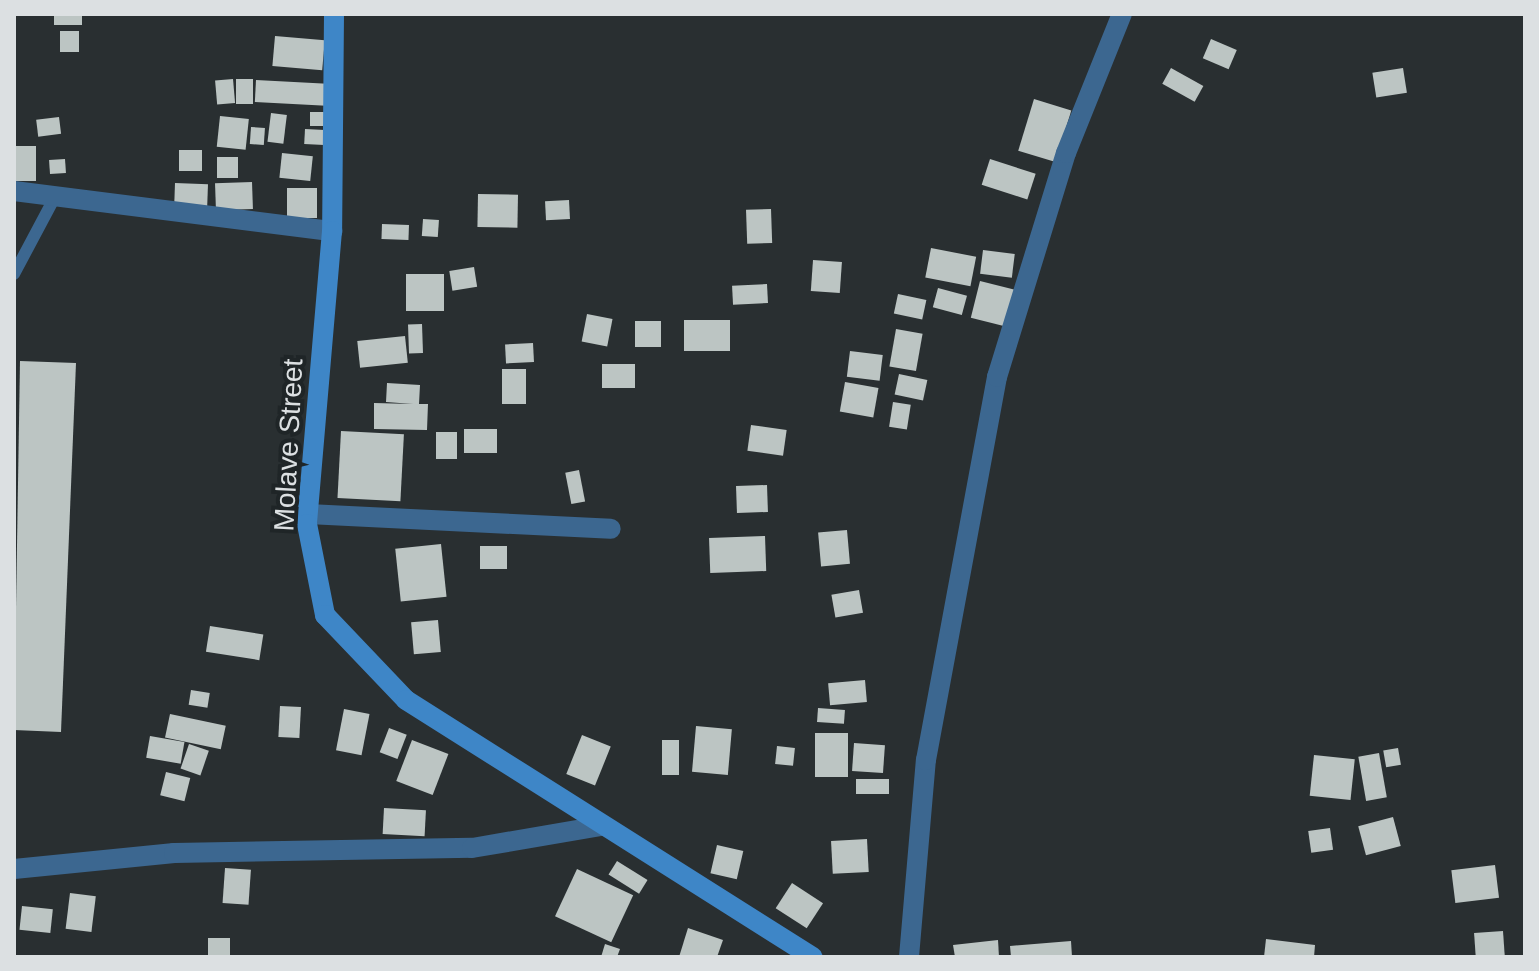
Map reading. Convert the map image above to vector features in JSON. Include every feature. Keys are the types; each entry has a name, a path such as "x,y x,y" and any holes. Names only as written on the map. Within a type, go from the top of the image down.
{"street":[{"name":"Molave Street","path":"334,14 332,231 308,514 325,615 406,700 812,957"},
{"path":"909,957 926,760 997,377 1066,153 1122,14"},
{"path":"14,191 332,231"},
{"path":"308,514 611,529"},
{"path":"14,869 174,853 472,848 601,826"}],"lane":[{"path":"14,274 56,195"}],"building":[{"path":"54,14 82,14 82,25 54,25"},
{"path":"60,31 79,31 79,52 60,52"},
{"path":"275,36 325,40 322,70 272,66"},
{"path":"1211,39 1237,50 1229,69 1203,58"},
{"path":"1171,68 1203,86 1195,102 1162,84"},
{"path":"1403,68 1407,93 1376,98 1372,73"},
{"path":"233,79 235,103 217,104 215,81"},
{"path":"236,79 253,79 253,104 236,104"},
{"path":"256,80 332,84 331,106 255,102"},
{"path":"1034,99 1071,110 1056,162 1018,151"},
{"path":"310,112 327,112 327,126 310,126"},
{"path":"271,113 287,115 283,144 267,142"},
{"path":"220,116 249,119 246,150 217,147"},
{"path":"59,117 61,134 38,137 36,120"},
{"path":"251,127 265,128 264,145 250,144"},
{"path":"305,129 325,130 324,145 304,144"},
{"path":"14,146 36,146 36,181 14,181"},
{"path":"179,150 202,150 202,171 179,171"},
{"path":"282,153 313,156 310,181 279,178"},
{"path":"217,157 238,157 238,178 217,178"},
{"path":"65,159 66,173 50,174 49,160"},
{"path":"990,159 1036,174 1027,200 982,185"},
{"path":"252,182 253,209 216,210 215,183"},
{"path":"175,183 208,184 207,207 174,206"},
{"path":"287,188 317,188 317,218 287,218"},
{"path":"478,194 518,195 517,228 477,227"},
{"path":"569,200 570,219 546,220 545,201"},
{"path":"771,209 772,243 747,244 746,210"},
{"path":"423,219 439,220 438,237 422,236"},
{"path":"382,224 409,225 408,240 381,239"},
{"path":"931,248 976,257 970,286 925,277"},
{"path":"983,250 1015,254 1012,278 980,274"},
{"path":"813,260 842,262 840,293 811,291"},
{"path":"474,267 477,287 452,291 449,271"},
{"path":"406,274 444,274 444,311 406,311"},
{"path":"980,281 1016,290 1007,327 971,318"},
{"path":"767,284 768,303 733,305 732,286"},
{"path":"938,288 967,296 962,315 933,307"},
{"path":"898,294 926,300 922,320 894,314"},
{"path":"587,314 613,319 607,346 582,341"},
{"path":"684,320 730,320 730,351 684,351"},
{"path":"635,321 661,321 661,347 635,347"},
{"path":"408,324 422,324 423,353 409,353"},
{"path":"896,329 923,334 916,371 889,366"},
{"path":"405,336 408,363 360,368 357,341"},
{"path":"533,343 534,362 506,363 505,344"},
{"path":"850,351 883,355 880,381 847,377"},
{"path":"20,361 76,363 61,732 14,730"},
{"path":"602,364 635,364 635,388 602,388"},
{"path":"502,369 526,369 526,404 502,404"},
{"path":"899,374 927,380 923,401 895,395"},
{"path":"845,382 878,388 873,417 840,412"},
{"path":"387,383 420,385 419,404 428,404 427,430 374,429 374,403 413,404 386,402"},
{"path":"893,402 911,405 907,430 889,427"},
{"path":"751,425 787,430 783,456 747,451"},
{"path":"464,429 497,429 497,453 464,453"},
{"path":"341,431 404,434 400,501 337,498"},
{"path":"436,432 457,432 457,459 436,459"},
{"path":"579,470 585,501 571,504 565,473"},
{"path":"767,485 768,512 737,513 736,486"},
{"path":"847,530 850,564 821,566 818,533"},
{"path":"765,536 766,571 710,573 709,538"},
{"path":"441,544 447,597 401,602 395,549"},
{"path":"480,546 507,546 507,569 480,569"},
{"path":"859,590 863,613 835,618 831,595"},
{"path":"438,620 441,652 414,654 411,622"},
{"path":"210,626 263,634 259,660 206,652"},
{"path":"865,680 867,702 830,705 828,683"},
{"path":"191,690 210,693 207,708 189,705"},
{"path":"280,706 301,707 299,738 278,737"},
{"path":"818,708 845,710 844,724 817,722"},
{"path":"344,709 370,714 362,755 336,750"},
{"path":"170,714 226,726 221,749 165,737"},
{"path":"696,726 732,729 728,775 692,772"},
{"path":"389,728 407,735 397,759 380,752"},
{"path":"815,733 848,733 848,777 815,777"},
{"path":"582,735 611,747 595,786 566,774"},
{"path":"150,736 184,742 181,764 146,758"},
{"path":"412,740 448,754 433,795 396,781"},
{"path":"662,740 679,740 679,775 662,775"},
{"path":"854,743 885,745 883,773 852,771"},
{"path":"189,744 209,751 200,775 181,769"},
{"path":"777,746 795,748 793,766 775,764"},
{"path":"1398,748 1401,765 1386,767 1383,751"},
{"path":"1379,753 1387,797 1366,801 1358,757"},
{"path":"1314,755 1355,759 1350,800 1310,796"},
{"path":"166,772 190,778 184,801 160,795"},
{"path":"856,779 889,779 889,794 856,794"},
{"path":"384,808 426,810 425,836 383,834"},
{"path":"1393,817 1401,846 1366,855 1358,826"},
{"path":"1330,828 1333,850 1311,853 1308,831"},
{"path":"867,839 869,872 833,874 831,841"},
{"path":"717,845 743,851 737,879 710,873"},
{"path":"617,861 648,880 639,894 609,875"},
{"path":"1495,865 1499,898 1455,903 1451,870"},
{"path":"225,868 251,870 248,905 223,903"},
{"path":"577,869 633,895 611,942 555,916"},
{"path":"792,883 823,903 807,928 776,908"},
{"path":"70,893 96,896 91,932 66,929"},
{"path":"22,906 53,909 50,933 19,930"},
{"path":"688,928 723,940 717,957 679,957"},
{"path":"1503,931 1505,957 1476,957 1474,933"},
{"path":"208,938 230,938 230,957 208,957"},
{"path":"1266,939 1315,945 1314,957 1264,957"},
{"path":"998,940 999,957 955,957 953,945"},
{"path":"1071,941 1072,957 1011,957 1010,946"},
{"path":"605,944 620,949 617,957 601,957"}]}
